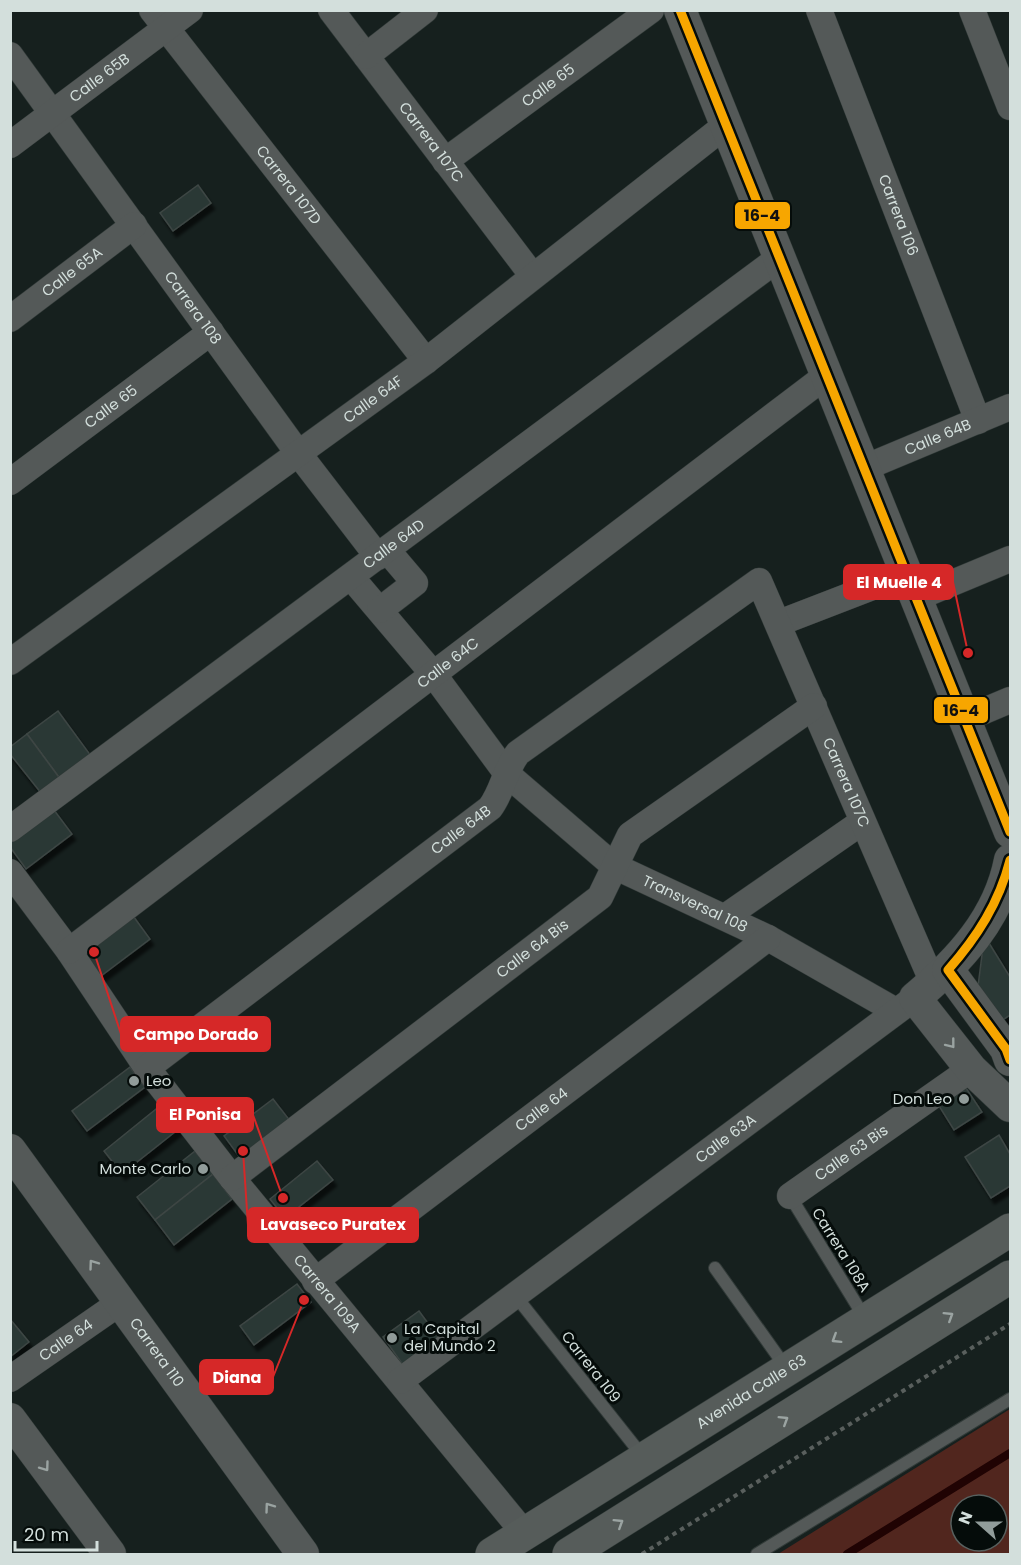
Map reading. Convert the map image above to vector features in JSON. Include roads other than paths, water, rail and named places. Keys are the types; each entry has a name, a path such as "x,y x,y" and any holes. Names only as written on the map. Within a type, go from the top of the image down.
{"main road":[{"name":"Avenida Calle 63","path":"492,1554 1011,1230"},
{"path":"569,1554 1011,1277"}],"street":[{"name":"Calle 65B","path":"10,145 53,114 158,20 190,10"},
{"name":"Carrera 107C","path":"330,10 532,275"},
{"path":"366,56 425,10"},
{"name":"Calle 65","path":"445,161 651,10"},
{"path":"680,10 1011,832"},
{"name":"Carrera 106","path":"819,10 978,421"},
{"path":"972,10 1011,107"},
{"name":"Carrera 107D","path":"158,20 426,361"},
{"name":"Carrera 108","path":"10,55 298,453 383,554 415,584 380,610"},
{"name":"Calle 64F","path":"10,662 426,361 532,275 726,125"},
{"name":"Calle 65A","path":"10,319 134,225"},
{"name":"Calle 64D","path":"10,829 779,258"},
{"name":"Calle 65","path":"10,482 211,332"},
{"name":"Calle 64C","path":"69,951 827,375"},
{"name":"Calle 64B","path":"864,468 1011,408"},
{"path":"779,623 1011,559"},
{"path":"351,577 434,675 507,774"},
{"name":"Carrera 107C","path":"759,581 779,623 862,822 923,991 971,1068 1011,1106"},
{"name":"Calle 64B","path":"147,1068 490,808 498,797 511,761 518,753 759,581"},
{"path":"964,719 1011,700"},
{"name":"Calle 64 Bis","path":"232,1178 600,897 630,835 814,706"},
{"name":"Transversal 108","path":"507,774 614,866 768,938 923,991"},
{"path":"725,918 862,822"},
{"name":"Calle 63A","path":"400,1381 923,991 976,936 996,902 1007,877 1011,860"},
{"name":"Carrera 109A","path":"10,872 69,951 147,1068 232,1178 525,1534"},
{"name":"Calle 64","path":"315,1281 768,938"},
{"name":"Carrera 107C","path":"923,991 1006,1041"},
{"name":"Calle 63 Bis","path":"790,1196 971,1068"},
{"name":"Carrera 110","path":"10,1150 303,1554"},
{"name":"Calle 64","path":"10,1379 121,1302"},
{"path":"10,1419 110,1554"}],"lane":[{"name":"Carrera 108A","path":"790,1196 866,1320"},
{"path":"715,1268 787,1370"},
{"name":"Carrera 109","path":"514,1294 645,1459"},
{"path":"757,1554 1011,1399"}],"waterway":[{"path":"847,1554 1010,1453"}],"place":[{"name":"El Muelle 4","path":"968,653"},
{"name":"Campo Dorado","path":"94,952"},
{"name":"Leo","path":"134,1081"},
{"name":"Don Leo","path":"964,1099"},
{"name":"Lavaseco Puratex","path":"243,1151"},
{"name":"Monte Carlo","path":"203,1169"},
{"name":"El Ponisa","path":"283,1198"},
{"name":"Diana","path":"304,1300"},
{"name":"La Capital del Mundo 2","path":"392,1338"}]}
